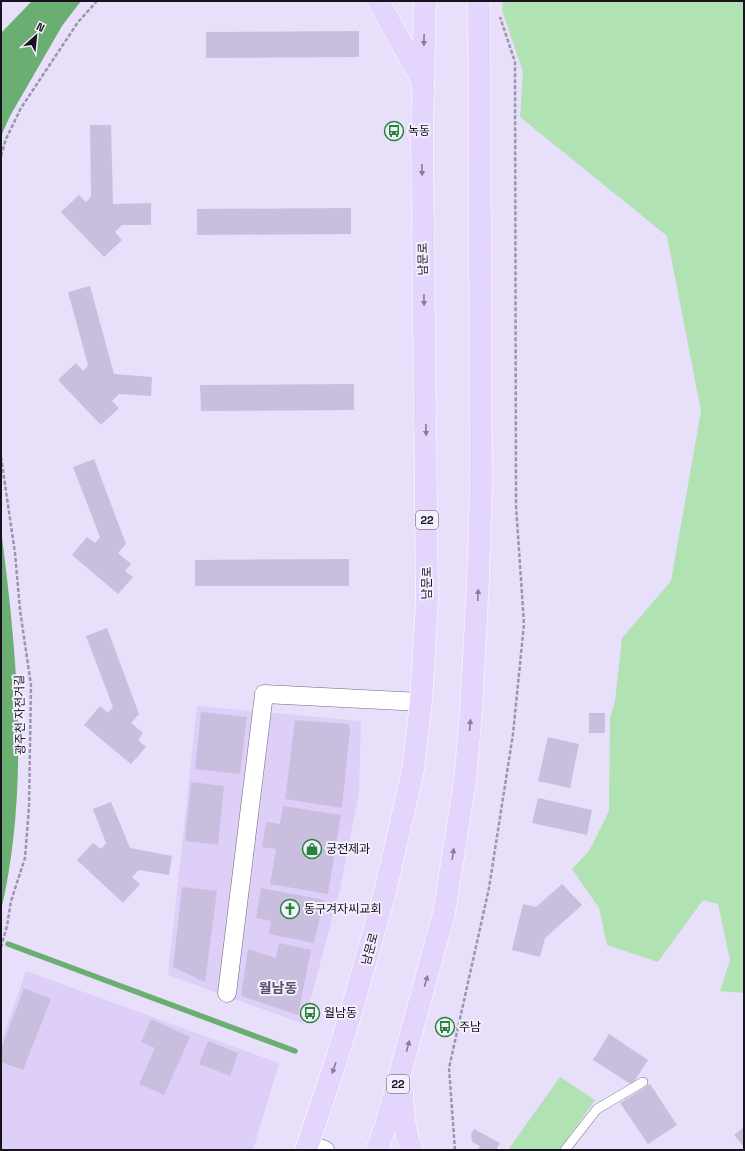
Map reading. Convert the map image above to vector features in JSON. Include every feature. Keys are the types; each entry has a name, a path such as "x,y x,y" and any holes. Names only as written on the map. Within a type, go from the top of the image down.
{"main road":[{"path":"378,1 423,83"},
{"name":"남문로","path":"313,1148 385,892 413,770 421,702 427,600 422,136 424,1"},
{"name":"22","path":"377,1150 401,1073 444,912 465,781 471,712 481,487 479,1"},
{"path":"401,1073 403,1119 408,1141 412,1150"}],"street":[{"path":"226,993 264,694 421,702"}],"lane":[{"path":"564,1150 597,1109 643,1082"}],"path":[{"path":"1,156 6,139 21,108 38,85 78,22 97,1"},
{"path":"455,1150 449,1068 489,888 513,734 524,624 516,506 515,62 500,15"},
{"name":"광주천 자전거길","path":"1,457 15,553 20,610 31,685 29,807 25,858 11,901 7,926 1,947"}],"shaded area":[{"path":"32,1 81,1 62,26 10,116 1,136 1,33"},
{"path":"503,1 744,1 744,993 720,991 730,960 718,904 703,900 658,962 607,945 599,908 572,869 589,851 609,811 610,718 615,701 622,638 671,581 701,411 667,236 520,117 523,72 502,10"},
{"path":"1,529 16,672 18,768 10,864 1,911"},
{"path":"197,706 361,721 359,793 340,889 304,1024 168,975"},
{"path":"26,971 279,1063 253,1150 1,1150 1,1042"},
{"path":"560,1077 595,1100 559,1150 508,1150"}],"building":[{"path":"359,31 359,57 206,58 206,32"},
{"path":"90,125 111,125 113,204 151,203 151,225 122,225 115,232 122,240 104,257 61,212 79,195 86,202 91,197"},
{"path":"351,208 351,234 197,235 197,209"},
{"path":"90,286 114,374 152,377 151,396 119,394 112,401 119,408 101,425 58,380 76,363 83,371 88,365 68,292"},
{"path":"354,384 354,410 201,411 200,385"},
{"path":"94,459 126,544 118,553 131,564 125,571 133,577 118,594 72,555 87,537 95,543 100,537 73,467"},
{"path":"349,559 349,586 195,586 195,560"},
{"path":"107,628 139,714 131,723 143,733 138,740 146,747 131,764 84,725 100,706 108,713 113,707 86,636"},
{"path":"201,712 247,717 240,774 195,769"},
{"path":"589,713 605,713 605,733 589,733"},
{"path":"295,720 348,724 350,729 342,808 285,799"},
{"path":"548,737 579,744 570,788 538,781"},
{"path":"191,782 224,786 218,845 185,841"},
{"path":"538,798 592,810 587,835 532,823"},
{"path":"111,802 130,848 172,856 169,875 139,870 132,877 140,884 123,903 77,860 93,843 101,849 106,843 93,809"},
{"path":"283,806 341,815 328,894 270,884 276,849 262,847 266,822 280,824"},
{"path":"562,884 582,905 545,938 540,957 512,950 523,904 536,907"},
{"path":"182,887 217,891 205,982 173,967"},
{"name":"동구겨자씨교회","path":"261,888 324,900 314,943 269,934 271,921 256,918"},
{"path":"279,943 311,950 298,1015 241,996 248,949 276,958"},
{"path":"24,988 51,999 23,1070 1,1062 1,1049"},
{"path":"151,1019 190,1037 164,1095 139,1084 155,1048 141,1042"},
{"path":"609,1034 648,1060 632,1085 593,1060"},
{"path":"208,1041 238,1053 230,1076 199,1064"},
{"path":"650,1084 677,1125 648,1144 620,1103"},
{"path":"744,1127 744,1147 734,1135"},
{"path":"474,1129 500,1143 496,1150 478,1150 480,1146 472,1142 471,1134"}],"waterway":[{"path":"8,944 295,1051"}],"place":[{"name":"녹동","path":"394,131"},
{"name":"궁전제과","path":"312,849"},
{"name":"동구겨자씨교회","path":"290,909"},
{"name":"월남동","path":"310,1013"},
{"name":"주남","path":"445,1027"}],"district":[{"name":"월남동","path":"278,988"}]}
